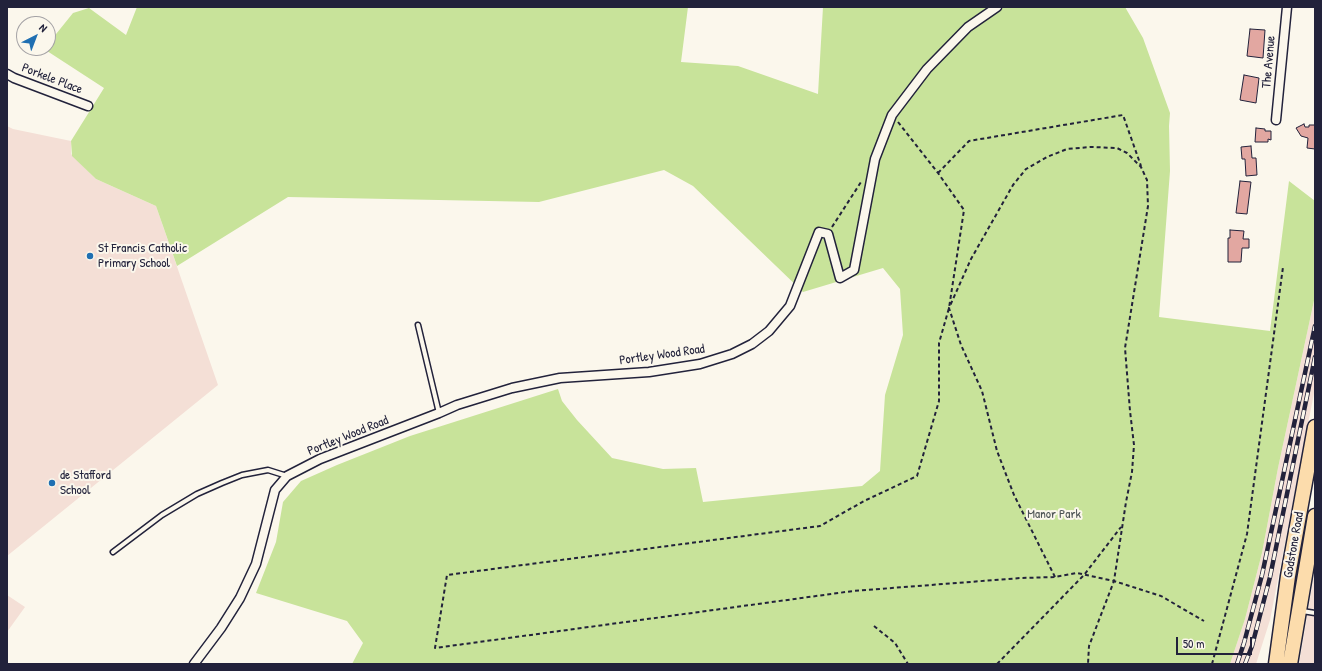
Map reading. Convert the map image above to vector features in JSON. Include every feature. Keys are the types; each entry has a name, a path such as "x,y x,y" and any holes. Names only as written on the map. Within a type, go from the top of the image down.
{"highway":[{"name":"Godstone Road","path":"1276,664 1288,576 1308,506 1315,427"},
{"name":"Godstone Road","path":"1290,664 1315,516"}],"street":[{"path":"828,234 840,278 854,270 875,159 892,115 927,69 968,28 997,7"},
{"name":"The Avenue","path":"1276,120 1287,7"},
{"name":"Porkele Place","path":"7,74 88,106"},
{"name":"Portley Wood Road","path":"194,664 221,628 240,598 256,564 275,490 287,476 320,459 438,412 512,388 560,378 649,372 700,364 732,354 752,344 769,331 790,306 818,232 828,234"}],"lane":[{"path":"418,325 438,412"},
{"path":"113,552 162,515 197,494 222,483 242,475 268,470 287,476"},
{"path":"1299,611 1315,613"}],"path":[{"path":"892,115 938,173 964,210 949,308 939,343 939,401 917,476 864,501 820,526 447,575 435,648 853,591 1020,578 1055,577 1077,573 1114,581 1162,596 1204,621"},
{"path":"938,173 969,141 1123,115 1147,180 1148,206 1125,348 1134,445 1132,472 1114,581 1089,646 1088,664"},
{"path":"1055,577 1014,495 997,451 982,392 961,345 949,308 971,259 1013,185 1026,168 1047,156 1067,149 1091,147 1117,148 1127,153 1141,167"},
{"path":"828,234 864,178"},
{"path":"1212,664 1247,534 1283,267"},
{"path":"997,664 1084,575 1122,526"},
{"path":"874,626 895,643 908,664"}],"shaded area":[{"name":"St Francis Catholic Primary School","path":"7,126 13,129 71,141 71,154 96,179 156,206 218,385 7,556"},
{"path":"1315,296 1315,388 1270,620 1256,664 1230,664 1245,619 1262,553 1278,468"},
{"path":"1315,566 1315,664 1299,664 1314,575"},
{"path":"7,595 25,607 7,632"}],"green space":[{"name":"Manor Park","path":"137,7 688,7 681,62 738,66 818,94 823,7 1125,7 1143,38 1170,113 1170,171 1159,317 1270,331 1289,181 1315,201 1315,296 1278,468 1262,553 1245,619 1230,664 352,664 363,643 347,621 256,593 276,542 283,502 301,481 410,436 558,389 562,401 577,420 612,458 663,469 696,468 703,502 862,486 880,471 885,395 903,335 900,289 883,268 803,292 693,186 664,170 539,202 288,197 177,266 156,206 96,179 72,156 71,141 104,88 55,56 56,56 56,34 73,13 89,8 126,35"}],"building":[{"path":"1250,29 1265,30 1263,58 1247,56"},
{"path":"1244,75 1259,78 1256,103 1240,100"},
{"path":"1304,124 1305,127 1315,125 1315,149 1307,148 1308,138 1301,136 1296,128"},
{"path":"1256,128 1271,131 1271,140 1268,139 1268,142 1255,142"},
{"path":"1251,146 1252,158 1256,158 1257,175 1246,176 1245,159 1242,159 1241,147"},
{"path":"1240,181 1251,182 1247,214 1236,213"},
{"path":"1230,230 1244,231 1243,239 1249,239 1249,248 1242,248 1241,262 1228,262 1228,238 1230,238"}],"railway":[{"path":"1237,664 1262,575 1315,326"},
{"path":"1245,664 1252,646 1270,577 1315,357"}],"place":[{"name":"St Francis Catholic Primary School","path":"90,256"},
{"name":"de Stafford School","path":"52,483"}]}
